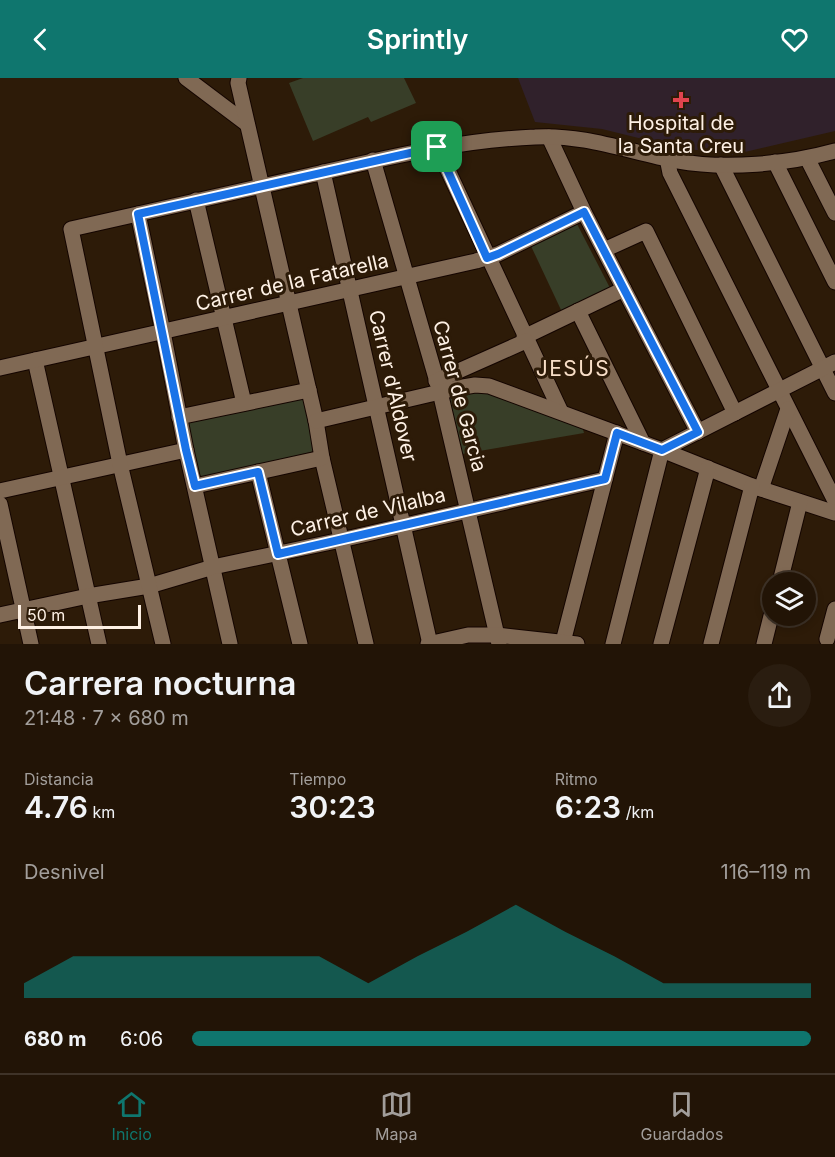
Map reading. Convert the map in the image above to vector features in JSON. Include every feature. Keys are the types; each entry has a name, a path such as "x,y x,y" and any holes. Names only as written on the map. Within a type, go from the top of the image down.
{"street":[{"path":"186,78 247,124"},
{"path":"239,78 247,124 366,644"},
{"path":"549,137 584,212 698,432"},
{"path":"163,644 120,464 72,229 373,160 483,140 576,138 603,142 672,160 721,165 775,162 807,158 835,151"},
{"path":"437,147 525,340 561,412"},
{"path":"807,158 835,213"},
{"name":"Carrer de Garcia","path":"373,160 438,386 498,640"},
{"path":"672,160 670,173 835,501"},
{"path":"775,162 835,282"},
{"path":"721,165 829,365 835,393"},
{"name":"Carrer d'Aldover","path":"322,172 429,644"},
{"path":"196,200 244,403"},
{"name":"Carrer de la Fatarella","path":"0,368 289,305 487,258 584,212"},
{"path":"138,214 186,450 230,644"},
{"path":"604,250 646,231 735,413"},
{"path":"316,421 376,406 438,386 624,289"},
{"path":"578,311 643,443"},
{"path":"35,360 99,644"},
{"path":"613,644 662,450 829,365"},
{"path":"438,386 489,386 757,488 835,513"},
{"path":"179,417 309,390"},
{"path":"711,644 757,488 788,409"},
{"path":"429,644 468,635 498,640 570,643 617,433"},
{"path":"0,491 186,450"},
{"path":"195,486 322,458"},
{"path":"661,644 708,468"},
{"path":"258,472 300,644"},
{"name":"Carrer de Vilalba","path":"0,615 88,596 149,586 213,567 605,479"},
{"path":"783,572 801,502"},
{"path":"0,504 31,644"},
{"path":"828,638 835,609"},
{"path":"764,644 768,626"}],"shaded area":[{"name":"Hospital de la Santa Creu","path":"518,78 835,78 835,131 732,155 675,147 602,129 535,122"}],"green space":[{"path":"303,78 404,78 416,103 371,122 368,117 313,141 289,83"},
{"path":"577,224 610,288 562,312 531,246"},
{"path":"487,391 582,426 584,433 462,454 449,398 459,393"},
{"path":"303,398 315,450 203,477 198,474 188,425 190,422"}],"place":[{"name":"Hospital de la Santa Creu","path":"681,100"}],"district":[{"name":"JESÚS","path":"573,369"}],"route":[{"path":"437,147 487,258 584,212 698,432 662,450 617,433 605,479 278,554 258,472 195,486 138,214 437,147"}]}
